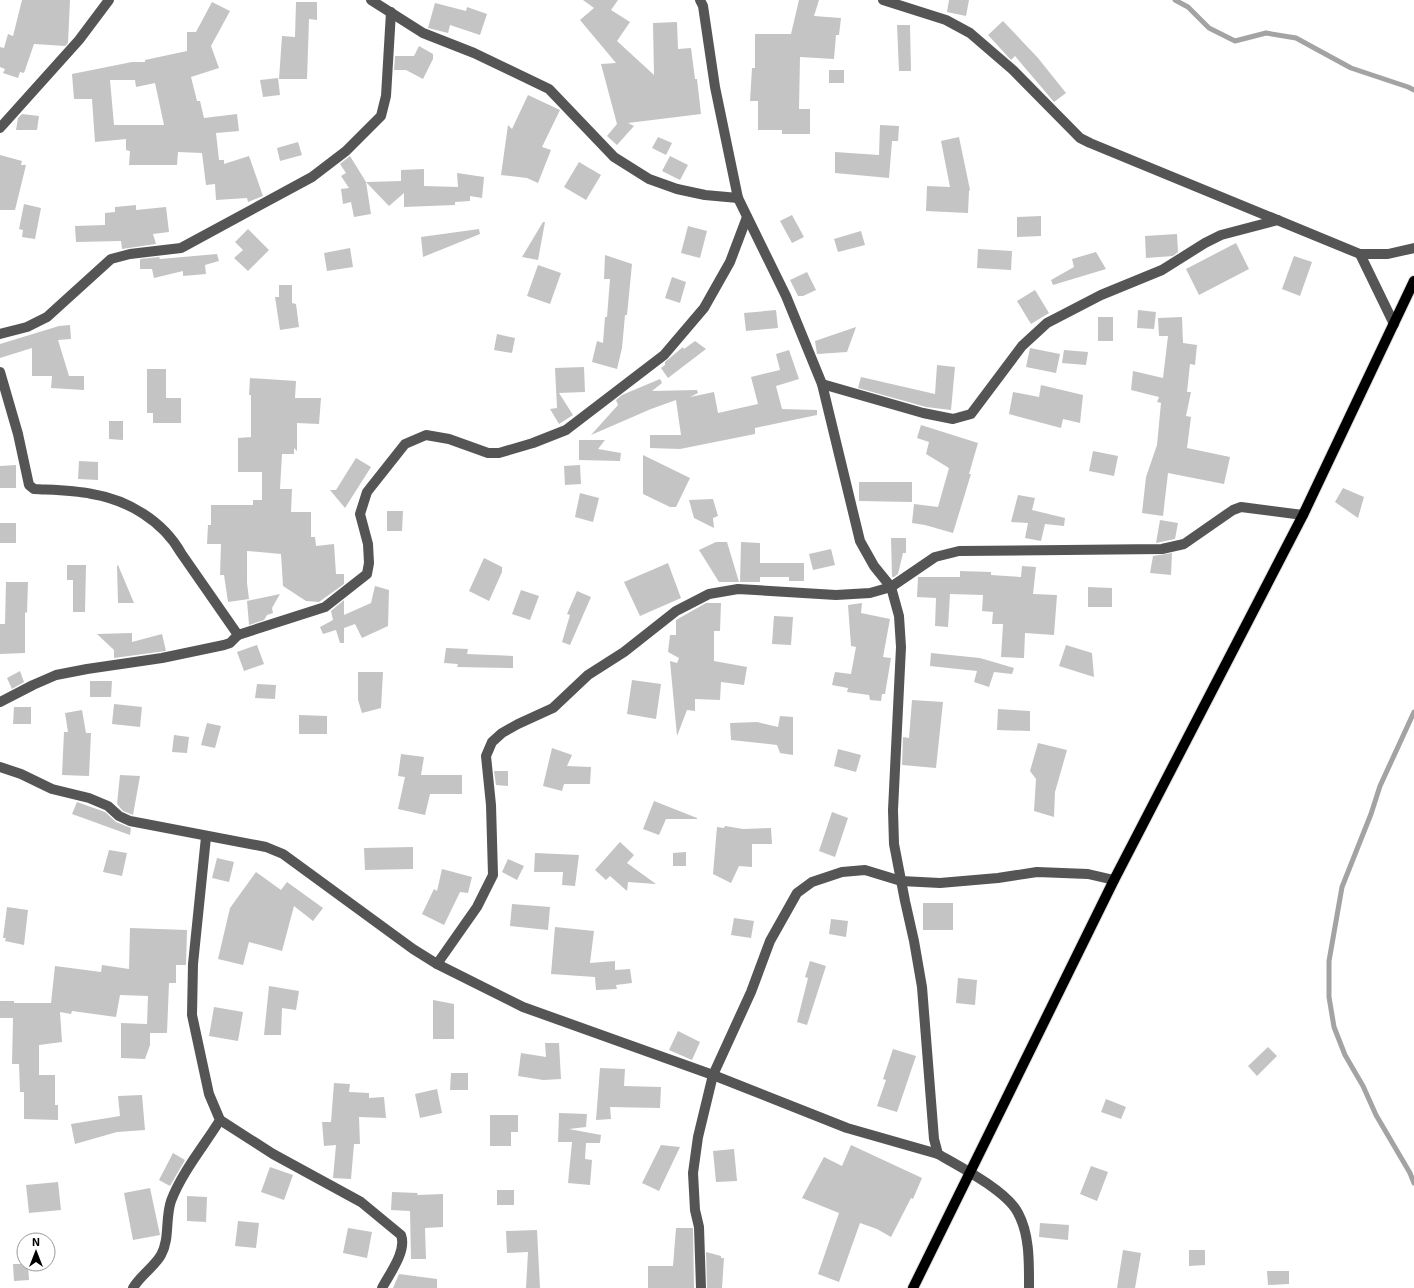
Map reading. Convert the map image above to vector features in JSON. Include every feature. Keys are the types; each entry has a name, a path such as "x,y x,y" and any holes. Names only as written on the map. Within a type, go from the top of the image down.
{"main road":[{"path":"913,1288 971,1173 1114,880 1304,515 1414,281"}],"street":[{"path":"0,128 79,40 109,0"},
{"path":"371,0 423,33 474,53 549,89 614,157 649,179 676,188 705,195 738,198"},
{"path":"700,0 703,6 715,87 738,198 786,296 822,384 860,541 874,566 891,587 899,616 901,648 893,810 894,844 922,987 931,1121 938,1154"},
{"path":"883,0 946,20 970,33 1013,70 1080,138 1360,254 1388,254 1414,248"},
{"path":"0,334 27,327 47,317 111,259 130,254 181,248 312,177 346,151 381,116 386,96 391,12"},
{"path":"0,702 56,675 162,658 224,645 230,643 238,635 325,607 367,574 369,563 368,544 360,514 367,492 405,444 426,435 449,439 488,453 499,453 533,443 566,430 664,355 704,308 730,262 748,217"},
{"path":"822,384 882,402 938,416 953,419 970,414 975,410 1022,346 1047,323 1101,295 1162,270 1221,235 1278,220"},
{"path":"1360,254 1394,324"},
{"path":"0,372 18,434 29,485 34,489 92,494 114,499 138,510 173,538 181,553 238,635"},
{"path":"437,964 477,907 493,875 491,805 486,756 492,742 502,733 553,708 588,675 624,652 676,611 709,594 738,589 836,595 870,593 891,587 935,557 959,551 1162,549 1184,544 1232,510 1241,507 1304,515"},
{"path":"0,767 21,774 52,789 89,798 108,806 119,816 130,821 206,837 266,847 283,854 357,910 413,949 437,964 523,1007 713,1076 847,1128 938,1154 971,1173 1008,1201 1018,1212 1027,1246 1029,1288"},
{"path":"206,837 193,964 192,1015 209,1094 220,1120 273,1154 361,1202 401,1234 403,1240 402,1249 382,1288"},
{"path":"701,1288 699,1227 695,1210 692,1173 698,1137 713,1076 751,992 770,941 797,893 812,882 842,872 865,870 901,881 940,883 970,881 1037,872 1088,874 1114,880"},
{"path":"133,1288 138,1280 161,1256 168,1234 170,1203 178,1186 220,1120"}],"building":[{"path":"22,0 70,0 68,43 65,46 34,44 24,73 20,72 18,78 3,73 5,69 0,67 0,47 4,48 8,34 13,36"},
{"path":"583,0 618,0 611,10 630,22 617,41 654,75 653,23 677,22 678,49 691,48 695,79 697,79 701,114 628,123 634,126 617,145 607,136 617,124 601,64 616,63 580,20 594,8"},
{"path":"799,0 819,0 814,16 841,18 839,35 836,35 834,59 800,57 799,109 810,109 810,134 782,134 782,130 758,130 758,101 750,101 752,68 755,68 755,34 791,34"},
{"path":"949,0 969,0 966,16 947,12"},
{"path":"212,2 230,11 211,46 219,68 191,77 197,101 200,101 204,118 237,114 239,131 216,133 219,160 224,160 224,164 249,156 263,196 248,202 247,198 216,200 215,184 206,185 202,153 178,152 177,165 129,165 130,151 126,150 126,139 95,142 92,99 74,99 72,74 132,62 145,62 145,60 187,51 187,32 196,32","holes":["110,80 135,80 136,87 155,83 164,125 114,125"]},
{"path":"296,2 317,2 317,20 309,19 307,79 279,79 282,36 295,37"},
{"path":"435,3 466,11 467,7 487,14 480,35 450,25 448,33 428,28"},
{"path":"1003,21 1038,58 1066,93 1054,102 1015,56 1011,60 988,35"},
{"path":"897,25 910,25 911,71 899,71"},
{"path":"419,46 433,54 433,59 423,79 406,70 394,70 395,56 414,56"},
{"path":"829,70 844,70 844,83 829,83"},
{"path":"278,78 280,95 263,97 260,80"},
{"path":"528,95 560,110 542,147 551,150 538,183 527,178 501,175 508,125 512,129"},
{"path":"22,114 39,116 37,130 16,130 18,118"},
{"path":"880,125 899,126 898,141 892,141 889,178 835,173 835,152 879,155"},
{"path":"658,137 672,143 666,155 652,148"},
{"path":"959,137 970,190 968,213 926,211 927,186 950,187 941,141"},
{"path":"298,142 302,155 280,161 277,148"},
{"path":"0,155 22,161 21,165 26,165 15,210 0,210"},
{"path":"350,156 366,182 371,214 354,217 351,202 343,204 341,189 349,188 341,176 346,173 340,164"},
{"path":"670,156 688,165 680,180 662,171"},
{"path":"579,162 601,175 586,200 564,187"},
{"path":"424,169 424,186 458,187 457,173 484,177 482,198 470,196 470,201 455,202 455,205 404,207 404,193 389,206 366,182 401,181 401,170"},
{"path":"24,204 41,208 35,239 22,237 23,230 19,229"},
{"path":"136,205 136,210 166,207 169,232 153,234 156,244 122,249 121,241 76,242 75,226 105,225 105,213 115,212 115,207"},
{"path":"792,215 804,237 792,243 780,221"},
{"path":"1041,216 1041,236 1017,237 1017,217"},
{"path":"543,222 545,222 538,260 522,257"},
{"path":"688,226 707,231 700,258 681,253"},
{"path":"248,229 269,250 248,271 234,258 243,250 235,242"},
{"path":"479,229 480,234 423,257 421,237"},
{"path":"861,231 865,245 838,252 834,239"},
{"path":"1177,234 1178,252 1173,256 1146,258 1145,236"},
{"path":"1236,243 1249,269 1199,295 1186,269"},
{"path":"350,248 353,267 327,271 324,253"},
{"path":"978,249 1012,251 1011,270 977,268"},
{"path":"1096,252 1106,269 1053,285 1051,280 1074,267 1072,259"},
{"path":"217,254 219,261 205,265 206,274 183,276 183,271 154,278 152,269 140,269 140,259 159,257 160,259"},
{"path":"605,255 632,264 627,315 625,315 622,348 617,369 592,362 597,341 603,343 605,317 607,317 610,279 604,279"},
{"path":"1294,256 1312,262 1300,296 1282,289"},
{"path":"538,265 561,273 550,304 527,296"},
{"path":"807,272 816,290 803,296 798,296 790,280"},
{"path":"672,277 686,282 680,303 665,298"},
{"path":"279,285 292,285 292,303 296,304 299,327 280,330 275,297 279,297"},
{"path":"1035,290 1049,313 1031,324 1017,301"},
{"path":"776,310 778,328 746,331 744,313"},
{"path":"1138,310 1156,312 1154,329 1137,328"},
{"path":"1098,317 1113,317 1113,341 1098,341"},
{"path":"1182,317 1183,343 1197,345 1195,365 1190,364 1187,392 1191,392 1186,416 1191,417 1187,448 1230,457 1224,484 1168,473 1163,516 1142,513 1146,477 1157,445 1161,403 1157,402 1159,397 1131,390 1133,371 1163,378 1168,336 1159,336 1158,318"},
{"path":"70,325 71,339 58,340 69,376 84,376 84,390 51,388 52,376 32,376 32,348 0,358 0,344 59,326"},
{"path":"856,327 847,352 817,354 815,341"},
{"path":"497,334 515,338 512,353 494,350"},
{"path":"695,341 706,349 668,378 661,368 665,365 665,362 683,347 684,349"},
{"path":"1030,348 1060,354 1056,373 1026,367"},
{"path":"789,350 799,379 776,386 782,409 817,410 817,415 755,428 755,434 680,449 650,448 650,435 681,435 676,400 591,435 618,405 616,400 622,395 660,379 662,383 652,391 697,390 698,393 690,397 714,392 718,413 758,404 751,377 780,370 776,354"},
{"path":"1064,350 1088,352 1086,365 1062,363"},
{"path":"937,365 955,367 951,410 926,407 858,388 861,377 935,394"},
{"path":"584,367 585,392 559,393 573,415 559,424 550,409 557,408 555,368"},
{"path":"147,369 166,369 166,398 181,398 181,423 153,423 153,413 147,413"},
{"path":"250,378 296,381 295,398 321,398 319,424 297,423 297,451 294,448 294,454 282,454 280,489 292,489 291,512 311,512 311,537 315,537 316,546 334,544 336,574 344,574 344,584 319,602 306,601 283,586 281,554 247,551 247,583 249,599 228,602 224,575 220,575 221,544 207,544 208,525 211,525 211,505 253,505 253,500 262,500 262,472 238,472 238,438 251,437 251,395 249,395"},
{"path":"1041,385 1083,395 1080,423 1063,419 1061,428 1009,414 1013,392 1039,397"},
{"path":"109,421 123,421 123,440 109,439"},
{"path":"921,425 978,443 969,474 971,474 953,533 912,523 914,504 938,507 949,468 926,454 929,442 917,438"},
{"path":"579,440 605,440 598,449 621,453 620,461 579,460"},
{"path":"1093,451 1118,456 1114,476 1089,471"},
{"path":"643,455 690,478 676,507 670,507 643,494"},
{"path":"356,458 371,467 345,508 330,490 336,490"},
{"path":"79,461 98,462 98,480 78,479"},
{"path":"16,465 16,488 0,488 0,466"},
{"path":"580,465 581,484 565,485 564,466"},
{"path":"859,482 912,482 912,502 859,501"},
{"path":"1343,488 1364,497 1358,518 1335,502"},
{"path":"580,493 599,498 593,522 575,517"},
{"path":"1018,495 1035,498 1032,510 1065,518 1064,526 1045,524 1041,541 1025,538 1028,523 1011,522"},
{"path":"713,499 718,516 713,518 714,528 694,518 689,500"},
{"path":"387,511 403,511 402,531 387,531"},
{"path":"1160,520 1178,523 1175,539 1156,543"},
{"path":"0,523 16,523 16,543 0,543"},
{"path":"891,538 906,538 906,553 903,553 898,574 894,577 892,577"},
{"path":"716,542 727,542 739,582 719,582 699,550"},
{"path":"741,542 760,543 760,563 804,563 804,581 789,581 789,577 760,577 760,582 740,582"},
{"path":"831,549 835,565 813,570 809,554"},
{"path":"1172,553 1171,575 1150,573 1153,556"},
{"path":"484,558 502,567 502,572 489,601 469,591"},
{"path":"668,563 681,598 640,616 624,582"},
{"path":"67,565 86,565 85,612 73,612 73,580 67,580"},
{"path":"118,565 134,603 118,603"},
{"path":"1022,566 1036,567 1033,594 1057,595 1054,635 1025,633 1024,658 1001,657 1003,624 992,624 993,612 982,611 983,595 950,594 948,627 935,626 936,598 917,597 918,577 960,577 960,571 991,572 991,575 1021,577"},
{"path":"6,582 28,582 27,613 25,612 25,653 0,654 0,624 5,624"},
{"path":"375,586 389,590 388,626 362,638 355,624 344,628 344,643 340,643 336,630 323,634 320,627 333,620 331,611 344,600 344,615 371,603"},
{"path":"1088,587 1112,588 1112,607 1088,607"},
{"path":"521,590 539,596 530,620 512,614"},
{"path":"577,591 591,597 570,645 562,642 570,615 567,614"},
{"path":"280,594 272,608 273,613 267,615 264,620 249,625 247,601"},
{"path":"706,603 721,603 720,631 714,631 714,661 747,667 744,685 721,682 720,700 695,699 695,711 687,710 677,736 670,661 677,663 679,658 668,652 670,635 676,635 676,620"},
{"path":"862,603 861,613 890,619 883,657 891,658 885,694 882,694 881,701 870,700 869,695 847,692 848,688 832,685 835,672 851,674 856,647 851,646 848,605"},
{"path":"774,616 793,617 791,645 772,644"},
{"path":"132,633 132,642 162,634 166,651 114,658 114,650 97,634"},
{"path":"257,645 264,664 244,671 237,652"},
{"path":"1066,645 1092,653 1094,677 1059,666"},
{"path":"446,648 468,649 467,654 513,656 513,668 457,667 458,664 444,663"},
{"path":"931,653 980,658 1014,668 1012,674 994,672 989,687 974,682 977,671 930,666"},
{"path":"20,671 24,682 12,689 7,678"},
{"path":"358,672 383,672 381,708 362,713 358,700"},
{"path":"632,680 661,684 656,719 627,714"},
{"path":"90,681 112,681 111,697 90,697"},
{"path":"257,684 276,685 275,699 255,698"},
{"path":"912,700 943,702 936,768 902,765 903,737 909,738"},
{"path":"114,704 142,707 140,727 112,724"},
{"path":"14,707 31,707 31,724 13,724"},
{"path":"998,709 1030,711 1030,731 997,730"},
{"path":"82,710 86,733 91,733 89,776 62,775 64,732 68,732 65,713"},
{"path":"299,715 327,716 327,734 299,734"},
{"path":"780,716 793,717 793,755 780,753 777,745 731,740 730,723 757,722 778,727"},
{"path":"207,723 221,726 215,748 201,745"},
{"path":"174,735 189,737 187,753 172,752"},
{"path":"1038,743 1067,750 1055,792 1054,817 1034,811 1036,779 1030,771"},
{"path":"552,748 572,755 567,766 591,767 590,784 564,784 562,791 543,786"},
{"path":"838,749 861,755 856,772 834,766"},
{"path":"401,754 424,757 421,775 462,775 462,794 430,794 425,815 398,809 405,777 398,776"},
{"path":"494,771 508,771 508,786 496,785"},
{"path":"120,775 140,776 133,815 123,811 117,804"},
{"path":"654,801 697,819 666,819 659,835 643,829"},
{"path":"77,802 105,812 116,822 131,828 130,835 72,814"},
{"path":"832,812 848,818 835,857 819,851"},
{"path":"725,826 743,829 771,828 772,844 752,844 752,867 739,866 731,883 713,874 717,827 724,828"},
{"path":"620,842 634,855 627,863 656,884 628,882 627,891 610,876 606,880 595,870"},
{"path":"413,847 413,869 365,870 364,848"},
{"path":"109,850 127,853 122,876 103,872"},
{"path":"686,852 686,866 673,866 673,853"},
{"path":"535,853 579,855 575,886 562,885 563,872 534,872"},
{"path":"217,858 234,862 229,882 212,878"},
{"path":"508,859 524,866 517,880 502,872"},
{"path":"442,869 472,877 468,893 460,892 444,925 422,914 434,889 437,891"},
{"path":"256,872 281,890 287,882 323,908 313,921 294,906 282,951 249,942 243,965 218,959 230,908"},
{"path":"923,903 953,903 953,930 923,930"},
{"path":"512,904 550,907 548,930 510,926"},
{"path":"7,907 28,910 24,945 5,941 6,938 3,938"},
{"path":"734,918 754,921 751,938 731,935"},
{"path":"831,919 848,921 846,937 829,934"},
{"path":"555,927 594,931 590,963 615,961 615,970 630,969 632,983 616,985 617,989 596,990 595,977 551,974"},
{"path":"130,928 187,930 186,965 176,965 176,983 169,983 167,1033 150,1033 150,1045 145,1059 121,1058 121,1023 147,1024 148,996 120,995 116,1017 72,1011 71,1014 60,1012 62,1042 39,1045 39,1075 55,1075 55,1105 58,1105 58,1120 24,1119 24,1092 20,1092 19,1064 12,1064 13,1018 0,1018 0,1001 14,1001 14,1003 51,1003 55,966 101,972 102,965 129,969"},
{"path":"810,961 826,966 807,1025 797,1022 808,978 805,977"},
{"path":"958,978 977,980 975,1005 956,1003"},
{"path":"269,986 299,991 296,1010 282,1008 281,1035 264,1035"},
{"path":"433,1000 454,1004 454,1039 433,1039"},
{"path":"214,1007 243,1012 238,1041 209,1036"},
{"path":"678,1031 700,1042 692,1060 669,1050"},
{"path":"545,1043 559,1043 561,1079 543,1080 518,1076 521,1053 546,1057"},
{"path":"1268,1047 1277,1056 1257,1076 1248,1066"},
{"path":"893,1049 916,1056 897,1112 877,1106 886,1080 883,1079"},
{"path":"600,1068 625,1069 624,1086 661,1087 660,1108 610,1107 611,1119 596,1120"},
{"path":"451,1073 468,1073 468,1090 450,1090"},
{"path":"334,1083 350,1084 349,1092 369,1093 369,1098 384,1097 386,1118 359,1117 360,1144 354,1144 351,1179 333,1178 336,1145 324,1146 322,1122 331,1122"},
{"path":"437,1089 442,1113 420,1118 415,1094"},
{"path":"142,1095 145,1130 117,1132 75,1144 71,1124 120,1116 118,1096"},
{"path":"1106,1099 1126,1107 1121,1119 1101,1112"},
{"path":"559,1113 587,1114 586,1127 569,1129 601,1135 600,1143 586,1143 585,1159 592,1160 590,1185 568,1183 572,1142 558,1142"},
{"path":"490,1115 518,1115 518,1132 511,1132 511,1146 490,1146"},
{"path":"661,1145 680,1147 659,1191 642,1183"},
{"path":"851,1145 922,1178 913,1199 911,1198 891,1237 877,1229 860,1223 839,1282 818,1274 839,1213 802,1198 824,1157 842,1166"},
{"path":"734,1149 737,1181 716,1182 713,1151"},
{"path":"173,1153 185,1160 170,1186 159,1180"},
{"path":"1091,1166 1108,1172 1097,1201 1080,1194"},
{"path":"270,1167 293,1175 284,1200 261,1192"},
{"path":"58,1182 61,1210 29,1213 26,1185"},
{"path":"150,1188 160,1235 133,1240 124,1193"},
{"path":"497,1190 514,1190 514,1205 497,1205"},
{"path":"392,1192 418,1193 417,1195 443,1194 443,1227 425,1228 426,1259 411,1259 410,1211 391,1210"},
{"path":"187,1196 207,1197 206,1222 187,1221"},
{"path":"238,1221 259,1223 256,1248 235,1246"},
{"path":"1040,1223 1069,1225 1068,1240 1039,1237"},
{"path":"348,1228 372,1232 367,1258 343,1253"},
{"path":"676,1228 693,1228 694,1288 648,1288 648,1266 673,1266"},
{"path":"537,1230 540,1288 526,1288 528,1252 507,1253 506,1231"},
{"path":"1123,1250 1141,1253 1135,1288 1117,1288"},
{"path":"1189,1250 1205,1250 1205,1265 1189,1266"},
{"path":"706,1252 724,1258 722,1288 707,1288"},
{"path":"13,1264 16,1264 16,1272 28,1272 29,1280 14,1281"},
{"path":"1267,1271 1289,1271 1289,1284 1268,1285"},
{"path":"399,1274 437,1279 437,1288 393,1288"}],"waterway":[{"path":"1175,0 1188,7 1209,28 1235,41 1266,33 1296,38 1351,68 1414,90"},
{"path":"1414,712 1380,786 1371,814 1342,887 1329,961 1329,997 1334,1027 1345,1055 1363,1086 1376,1115 1410,1173 1414,1183"}]}
